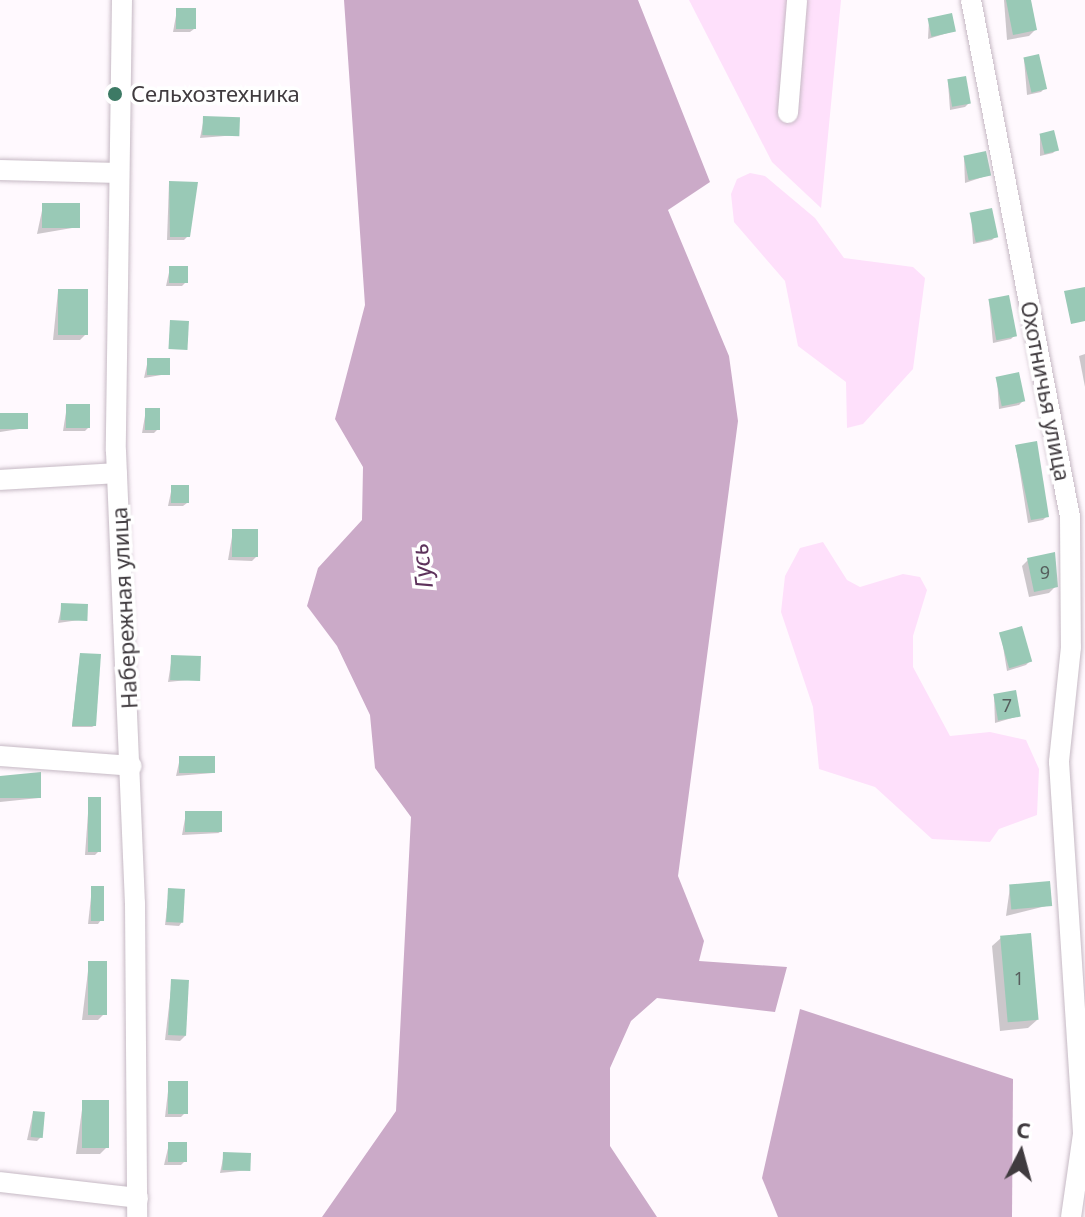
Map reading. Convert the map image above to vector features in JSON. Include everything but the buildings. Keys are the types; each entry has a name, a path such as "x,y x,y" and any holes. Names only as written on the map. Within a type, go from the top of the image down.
{"street":[{"name":"Набережная улица","path":"122,0 117,473 132,766 138,1208"},
{"path":"788,113 797,0"},
{"name":"Охотничья улица","path":"971,0 1070,517 1071,647 1059,762 1083,1134 1071,1217"},
{"path":"0,170 119,173"},
{"path":"0,480 117,473"},
{"path":"0,756 132,766"},
{"path":"0,1182 138,1208"}],"shaded area":[{"path":"689,0 841,0 821,208 772,162"},
{"path":"750,173 765,176 815,218 844,258 913,267 925,278 913,369 863,424 847,428 846,382 798,346 785,281 734,222 731,194 737,179"},
{"path":"823,542 847,580 860,587 903,574 920,577 927,590 913,636 913,667 950,736 990,732 1026,740 1039,769 1037,815 999,829 990,842 932,839 875,787 819,769 813,707 781,612 785,576 800,548"}],"water":[{"name":"Гусь","path":"344,0 638,0 710,182 668,210 729,356 738,421 678,876 704,941 699,961 787,967 775,1012 657,998 631,1021 610,1068 610,1146 657,1217 322,1217 396,1111 411,817 375,768 370,715 337,646 307,606 318,568 362,520 363,467 335,419 365,305"},
{"path":"800,1009 1013,1079 1012,1217 778,1217 762,1178"}],"place":[{"name":"Сельхозтехника","path":"115,94"}]}
